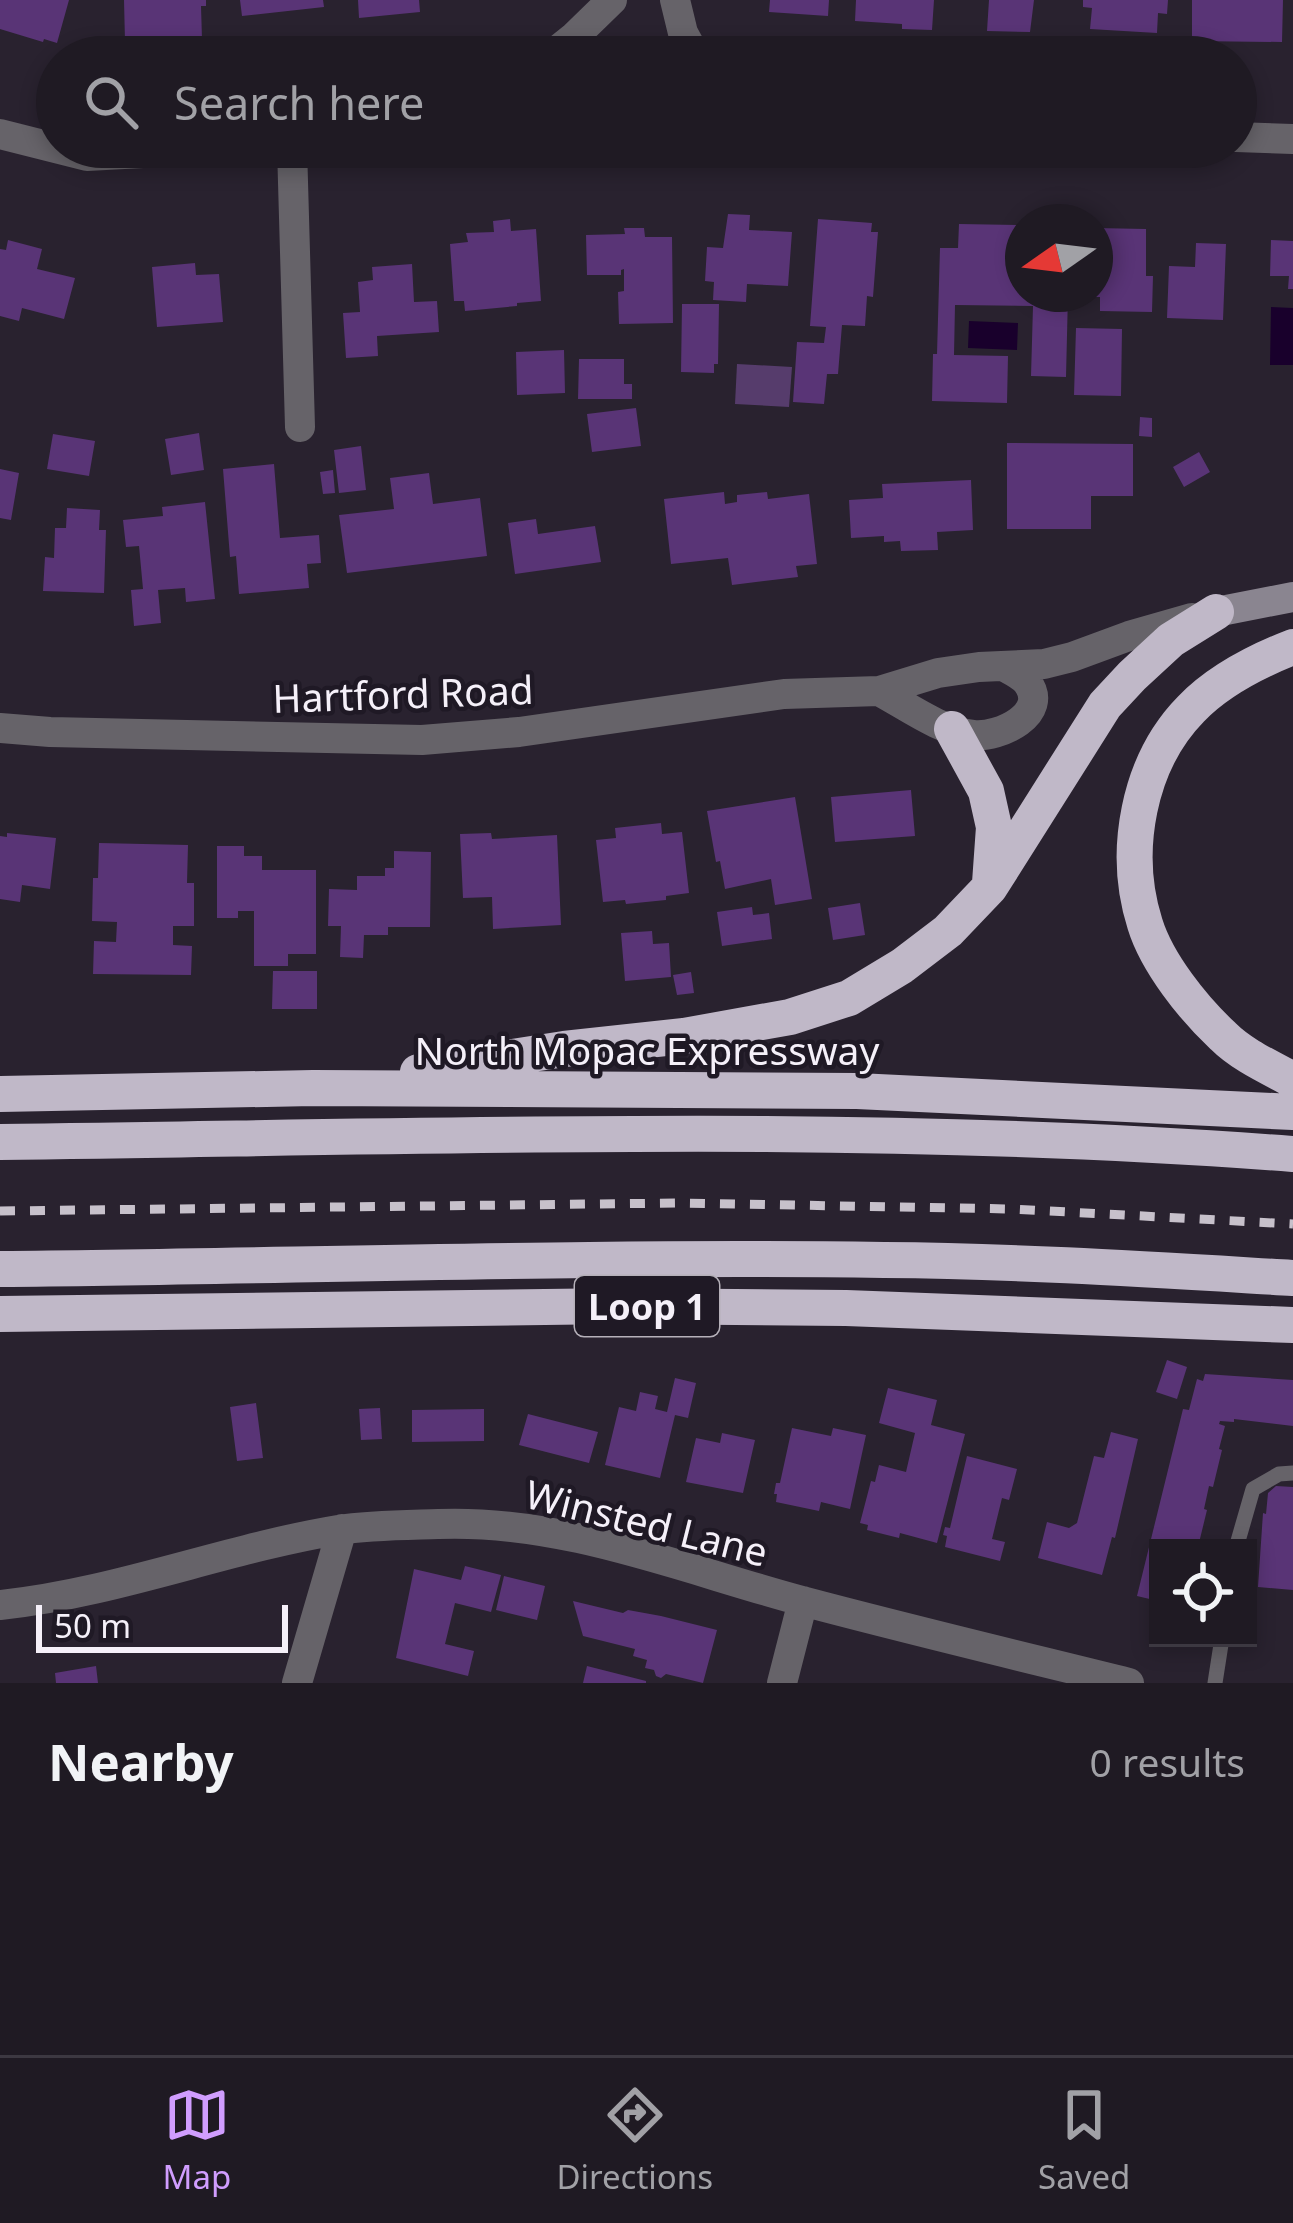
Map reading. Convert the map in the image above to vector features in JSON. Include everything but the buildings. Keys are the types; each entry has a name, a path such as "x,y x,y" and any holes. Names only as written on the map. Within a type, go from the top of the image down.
{"highway":[{"path":"313,1088 564,1049 685,1036 790,1017 849,998 948,932 989,887 1105,706 1171,640 1216,612"},
{"path":"1293,647 1215,688 1168,736 1135,826 1135,878 1145,927 1196,1010 1226,1040 1293,1080"},
{"path":"952,729 986,791 994,827 989,887"},
{"name":"North Mopac Expressway","path":"0,1094 313,1088 857,1091 1293,1112"},
{"path":"0,1142 717,1134 963,1138 1293,1154"},
{"path":"0,1269 644,1258 889,1260 1293,1278"},
{"name":"Loop 1","path":"0,1314 664,1306 957,1311 1293,1325"}],"main road":[{"path":"1216,612 1293,597"}],"street":[{"path":"576,36 612,0"},
{"path":"675,0 685,36"},
{"path":"0,134 36,143"},
{"path":"1257,137 1293,139"},
{"path":"293,168 300,427"},
{"name":"Hartford Road","path":"0,728 422,740 519,732 784,694 879,691 938,673 1044,664 1216,612"},
{"path":"952,729 992,735 1022,720 1032,704 1031,690 1024,678 1004,666"},
{"name":"Hartford Road","path":"879,691 952,729"},
{"name":"Winsted Lane","path":"0,1605 91,1591 342,1529 443,1523 523,1526 1130,1683"},
{"path":"297,1683 342,1529"},
{"path":"782,1683 803,1601"}],"lane":[{"path":"1239,1539 1253,1490 1279,1474 1293,1473"},
{"path":"1215,1683 1221,1647"}],"shaded area":[{"path":"1271,307 1293,308 1293,365 1270,365"},
{"path":"969,321 1018,323 1017,350 968,348"},
{"path":"737,364 792,367 789,407 735,404"}],"railway":[{"path":"0,1211 680,1203 1011,1209 1293,1224"}]}
